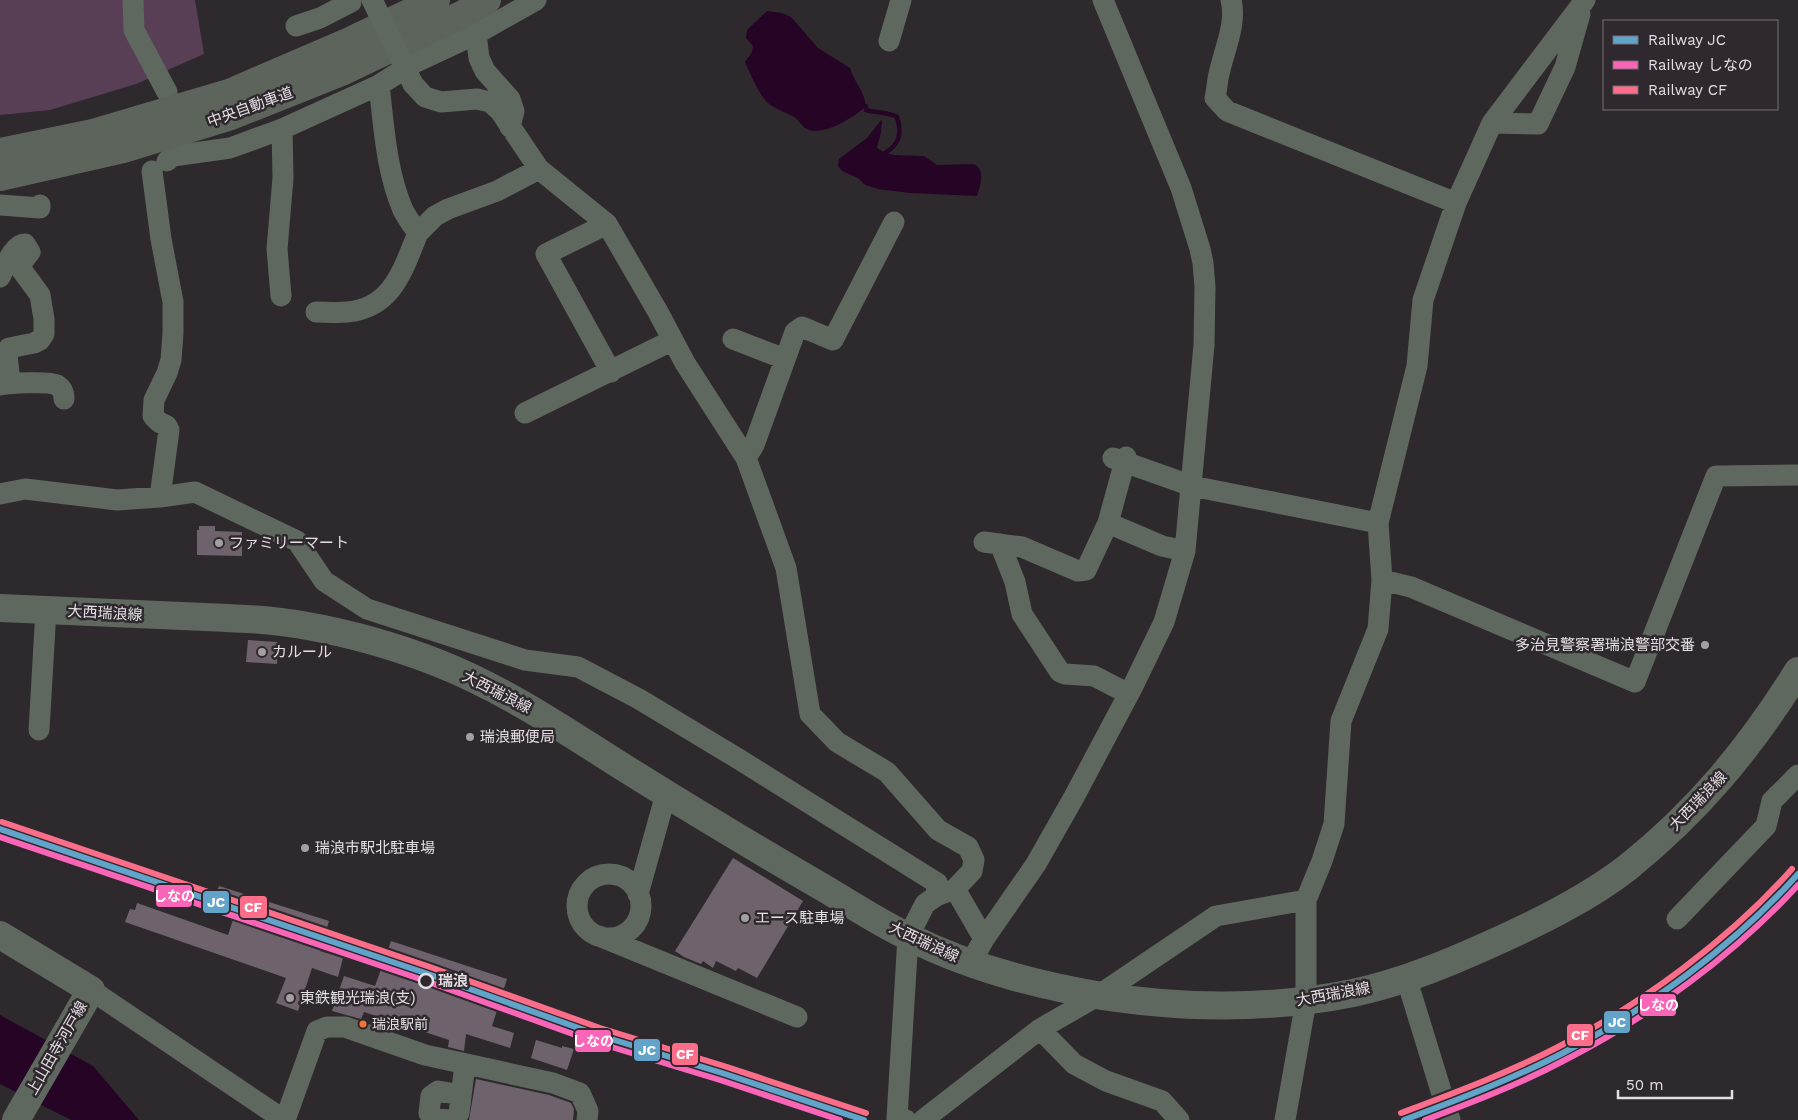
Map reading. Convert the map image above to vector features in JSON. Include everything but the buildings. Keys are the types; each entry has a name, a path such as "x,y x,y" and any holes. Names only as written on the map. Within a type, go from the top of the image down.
{"highway":[{"name":"中央自動車道","path":"0,152 93,133 229,93 352,40 436,0"},
{"name":"中央自動車道","path":"0,177 123,149 231,116 344,71 465,13 487,0"}],"main road":[{"name":"大西瑞浪線","path":"0,608 257,619 303,625 394,647 441,664 492,687 543,716 666,794 908,937 995,973 1047,987 1151,1003 1201,1006 1306,1001 1357,992 1467,955 1582,900 1627,868 1710,792 1743,752 1798,671"},
{"name":"上山田寺河戸線","path":"0,935 8,938 91,990 16,1120"}],"street":[{"path":"133,0 134,30 167,92"},
{"path":"296,26 343,7 351,2 351,0"},
{"path":"372,0 413,84 425,97 441,102 477,99 490,102 500,111 539,169 607,224 673,340 684,363 746,458 786,568 810,714 837,742 887,772 938,830 968,847 974,860 972,871 945,893 925,904 908,937 897,1118 906,1120"},
{"path":"160,497 169,430 167,426 153,416 154,400 167,373 170,360 173,333 173,302 161,239 159,166 173,156 230,148 282,129 379,85 414,63 476,34 536,0"},
{"path":"889,42 901,0"},
{"path":"970,964 984,939 1036,864 1129,694 1164,622 1185,551 1204,345 1205,287 1200,249 1180,188 1104,0"},
{"path":"1231,0 1233,8 1230,32 1219,75 1216,98 1228,111 1456,202"},
{"path":"1492,123 1538,124 1565,67 1584,1"},
{"path":"1285,1120 1306,1001 1306,900 1322,861 1334,824 1341,722 1378,629 1382,580 1378,523 1417,366 1423,300 1456,202 1492,123 1584,1"},
{"path":"476,34 479,58 485,71 510,98 514,111 510,127"},
{"path":"379,85 392,173 404,210 418,233"},
{"path":"281,296 277,249 283,178 282,129"},
{"path":"316,312 348,312 367,308 382,299 398,281 418,233 435,216 448,208 497,191 539,169"},
{"path":"0,205 40,208 40,205"},
{"path":"746,458 754,446 795,332 802,327 833,340 894,222"},
{"path":"607,224 546,254 611,372"},
{"path":"0,277 15,247 24,244 30,252 21,264 21,269 40,295 44,319 44,334 40,340 9,348 5,384 46,382 61,388 64,399"},
{"path":"525,413 673,340"},
{"path":"733,340 785,359"},
{"path":"1129,694 1094,676 1060,672 1022,614 1014,582 992,543 1022,547 1078,571 1086,570 1108,523 1121,460 1192,486 1378,523"},
{"path":"1382,580 1411,586 1635,682 1716,476 1798,475"},
{"path":"0,494 25,490 118,500 195,492 297,541 324,581 367,609 525,660 578,667 639,699 937,883 984,939"},
{"path":"1108,523 1162,546 1185,551"},
{"path":"39,730 46,610"},
{"path":"441,664 448,634"},
{"path":"1678,919 1766,826 1772,801 1798,775"},
{"path":"638,894 666,794"},
{"path":"599,936 609,938 619,936 635,924 640,914 638,894 624,878 614,875 603,875 593,878 579,894 577,904 578,915 582,924 590,932 599,936 797,1017"},
{"path":"923,1120 1040,1029 1099,995 1216,916 1306,900"},
{"path":"1406,977 1450,1120"},
{"path":"91,990 284,1120 317,1031 327,1026 345,1027 425,1055 553,1082 580,1093 588,1111 587,1120"},
{"path":"1040,1029 1074,1064 1106,1081 1162,1100 1179,1120"},
{"path":"461,1095 465,1064"}],"shaded area":[{"path":"0,0 195,0 204,54 136,84 50,110 0,115"},
{"path":"767,11 782,13 791,17 818,48 850,68 863,95 866,106 846,121 828,129 811,131 794,117 767,102 757,88 745,62 752,52 753,46 746,38 747,30"},
{"path":"882,119 877,148 885,153 894,155 924,156 937,165 974,164 978,167 981,174 981,183 977,196 910,193 878,189 865,185 858,178 842,171 838,166 839,159 867,138"},
{"path":"0,1015 93,1066 139,1120 71,1120 0,1084"}],"waterway":[{"path":"866,106 866,110 897,117 899,128 897,142 885,153"}],"rail line":[{"name":"CF","path":"2,822 430,967 600,1028 724,1066 866,1113"},
{"name":"JC","path":"0,829 428,974 598,1035 722,1073 864,1120"},
{"name":"しなの","path":"0,837 426,981 595,1042 720,1080 840,1120"},
{"name":"CF","path":"1401,1113 1520,1065 1590,1030 1621,1011 1653,990 1713,945 1768,895 1792,869"},
{"name":"JC","path":"1404,1120 1522,1072 1561,1054 1625,1018 1717,951 1746,926 1798,874"},
{"name":"しなの","path":"1425,1120 1531,1077 1628,1025 1689,983 1718,960 1747,936 1798,885"}],"place":[{"name":"ファミリーマート","path":"219,543"},
{"name":"多治見警察署瑞浪警部交番","path":"1705,645"},
{"name":"カルール","path":"262,652"},
{"name":"瑞浪郵便局","path":"470,737"},
{"name":"瑞浪市駅北駐車場","path":"305,848"},
{"name":"エース駐車場","path":"745,918"},
{"name":"瑞浪","path":"426,981"},
{"name":"東鉄観光瑞浪(支)","path":"290,998"},
{"name":"瑞浪駅前","path":"363,1024"}]}
